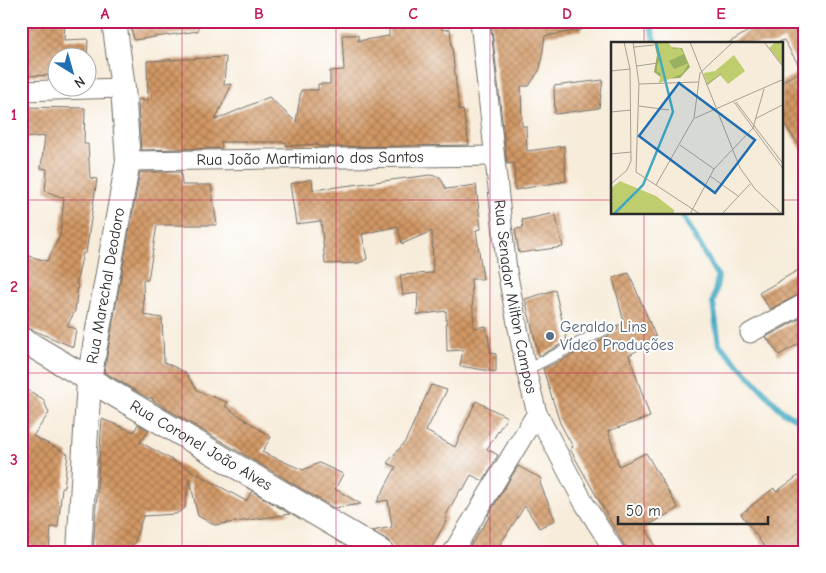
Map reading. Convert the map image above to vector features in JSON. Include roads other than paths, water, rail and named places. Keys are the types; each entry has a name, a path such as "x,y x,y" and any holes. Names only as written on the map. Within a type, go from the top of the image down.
{"street":[{"name":"Rua Marechal Deodoro","path":"80,552 89,380 128,161 124,88 114,21"},
{"name":"Rua Senador Milton Campos","path":"480,21 507,271 526,370 537,413 584,503 615,552"},
{"path":"21,92 124,88"},
{"name":"Rua João Martimiano dos Santos","path":"128,161 494,156"},
{"path":"750,333 805,303"},
{"name":"Rua Coronel João Alves","path":"21,339 52,355 89,380 381,552"},
{"path":"453,552 537,413"}],"lane":[{"path":"526,370 606,329"}],"waterway":[{"path":"650,21 655,42"},
{"path":"683,215 718,277 713,303 719,344 783,412 805,423"}],"place":[{"name":"Geraldo Lins Vídeo Produções","path":"550,336"}]}
